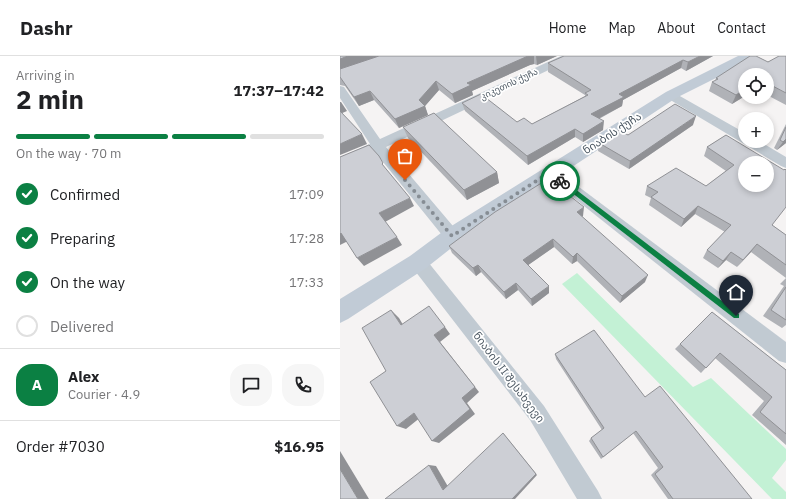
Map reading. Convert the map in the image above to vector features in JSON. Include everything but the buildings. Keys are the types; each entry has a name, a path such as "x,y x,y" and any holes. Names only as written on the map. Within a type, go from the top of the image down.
{"street":[{"name":"კიკეთის ქუჩა","path":"340,163 570,56"},
{"name":"ნიაბის ქუჩა","path":"340,312 418,262 452,236 671,95 749,56"},
{"path":"340,89 377,145 452,236"},
{"path":"671,95 738,135"},
{"path":"761,148 786,163"},
{"path":"550,172 786,354"},
{"name":"ნიაბის II შესახვევი","path":"418,262 537,413 590,499"}],"green space":[{"path":"577,273 693,387 711,378 786,449 786,460 772,478 786,492 786,499 772,499 562,284"}],"way so far":[{"path":"405,180 452,236 550,172 560,181"}],"route":[{"path":"560,181 736,316"}]}
